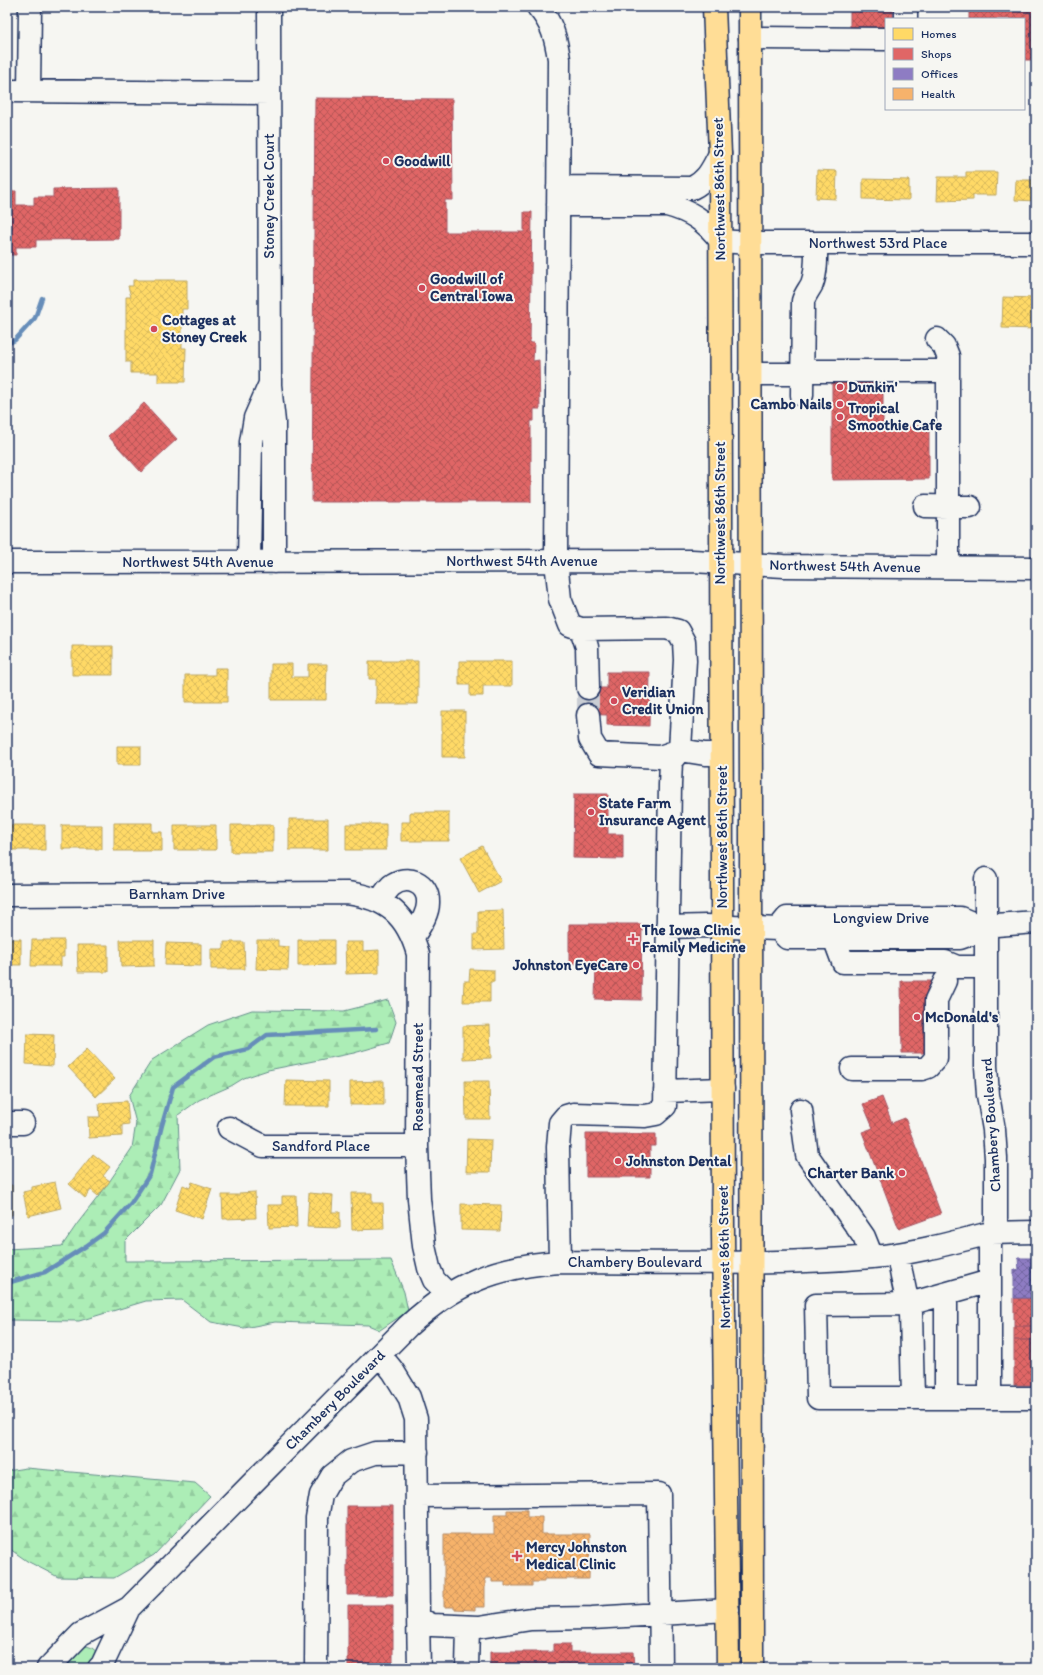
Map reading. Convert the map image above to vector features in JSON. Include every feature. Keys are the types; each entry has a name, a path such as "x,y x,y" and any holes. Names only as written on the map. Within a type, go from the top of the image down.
{"main road":[{"name":"Northwest 86th Street","path":"714,7 720,154 721,754 728,1668"},
{"name":"Northwest 86th Street","path":"750,7 749,243 752,1668"}],"street":[{"path":"29,91 30,7"},
{"name":"Stoney Creek Court","path":"269,7 270,385 274,422 274,562"},
{"path":"538,7 552,26 556,37 559,59 556,561 560,599 570,625 581,629 666,628 678,631 684,642 685,660 680,750 671,761 664,1106 656,1114 645,1116 573,1114 566,1116 560,1123 558,1147 560,1262"},
{"path":"906,7 906,18"},
{"path":"750,38 885,39"},
{"path":"7,91 269,93"},
{"path":"558,196 692,188 703,183 711,172 720,154"},
{"path":"558,196 667,205 682,209 694,214 712,228 720,241"},
{"name":"Northwest 53rd Place","path":"720,241 749,243 1036,244"},
{"path":"802,395 803,374 813,340 803,301 812,284 816,272 816,243"},
{"path":"936,339 944,346 948,356 948,567"},
{"path":"750,374 803,374 811,371 948,371"},
{"name":"Stoney Creek Court","path":"249,562 251,442 255,418 270,385"},
{"path":"926,506 970,507"},
{"name":"Northwest 54th Avenue","path":"7,562 692,561 750,564 1036,568"},
{"path":"581,629 587,647 588,688"},
{"path":"588,715 590,739 599,754 660,757 680,750 705,754 721,754"},
{"name":"Chambery Boulevard","path":"48,1668 81,1634 129,1608 428,1308 448,1294 476,1279 504,1270 532,1264 560,1262 752,1262 872,1257 898,1254 990,1233 994,1228 996,1220 996,1158 986,1066 986,879"},
{"path":"380,901 391,886 399,882 413,881 424,888 428,897 427,912 413,937"},
{"name":"Barnham Drive","path":"7,895 347,893"},
{"name":"Rosemead Street","path":"347,893 364,895 380,901 394,910 413,937 418,954 417,1146 419,1199 424,1246 429,1268 434,1280 448,1294"},
{"name":"Longview Drive","path":"986,928 960,918 787,918 778,928 787,938 960,938 996,925 1036,922"},
{"path":"667,928 778,928"},
{"path":"834,938 843,962 945,962 951,974"},
{"path":"852,1069 922,1069 932,1063 936,1058 936,1000 951,974 986,967"},
{"path":"664,1091 723,1089"},
{"path":"801,1110 807,1156 864,1237 872,1257"},
{"name":"Sandford Place","path":"229,1128 263,1146 417,1146"},
{"path":"990,1398 990,1233 1036,1232"},
{"path":"898,1254 900,1272 912,1313 913,1398"},
{"path":"990,1281 909,1304 816,1305 818,1398 1036,1398"},
{"path":"946,1294 946,1398"},
{"path":"380,1355 409,1398 416,1419 419,1668"},
{"path":"316,1668 316,1518 321,1495 332,1476 351,1461 375,1452 417,1452"},
{"path":"417,1496 659,1494 661,1668"},
{"name":"Chambery Boulevard","path":"99,1668 102,1665 129,1608"},
{"path":"418,1615 422,1620 432,1626 479,1627 531,1619 592,1618 728,1610"},
{"path":"467,1668 468,1626"}],"green space":[{"path":"388,1000 396,1022 389,1043 354,1053 268,1070 244,1078 231,1086 199,1100 178,1115 180,1169 161,1205 125,1241 125,1261 391,1260 404,1292 408,1311 380,1330 368,1325 275,1322 244,1328 211,1322 182,1300 146,1301 79,1321 7,1320 7,1249 62,1246 105,1188 132,1148 136,1123 129,1096 152,1060 208,1025 252,1010 344,1011"},
{"path":"26,1468 195,1483 210,1496 154,1555 114,1578 58,1577 27,1561 7,1547 7,1471"},
{"path":"82,1646 92,1648 97,1655 90,1668 60,1668"}],"building: Homes":[{"path":"817,170 837,171 836,199 816,198"},
{"path":"966,172 997,172 996,195 973,195 973,200 937,201 938,177 966,177"},
{"path":"863,179 909,180 909,200 863,199"},
{"path":"1016,180 1036,180 1036,201 1015,200"},
{"name":"Cottages at Stoney Creek","path":"133,280 187,280 187,309 182,309 182,348 186,348 185,382 158,382 158,373 131,373 131,362 126,362 126,297 131,297 128,286 133,286"},
{"path":"1003,297 1036,298 1036,329 1002,328"},
{"path":"1033,483 1036,483 1036,500 1033,500"},
{"path":"72,646 113,646 113,675 72,675"},
{"path":"369,661 418,661 418,704 376,704 376,679 369,679"},
{"path":"459,661 512,661 512,686 483,686 483,696 470,696 470,685 459,685"},
{"path":"271,664 292,664 292,677 308,677 308,664 327,664 326,700 271,700"},
{"path":"215,668 227,668 227,702 185,702 185,675 215,675"},
{"path":"442,711 465,711 465,757 442,757"},
{"path":"117,746 141,746 141,765 117,765"},
{"path":"410,812 449,812 449,841 401,841 401,822 410,822"},
{"path":"289,819 328,819 328,850 289,850"},
{"path":"114,823 152,823 152,832 162,832 162,851 114,851"},
{"path":"346,824 386,824 386,850 346,850"},
{"path":"7,825 45,825 45,850 7,850"},
{"path":"62,825 102,825 102,849 62,849"},
{"path":"174,825 216,825 216,850 174,850"},
{"path":"231,825 273,825 273,852 231,852"},
{"path":"482,846 501,881 479,893 460,858"},
{"path":"503,910 504,949 474,950 474,934 478,934 478,911"},
{"path":"7,939 21,939 21,965 7,965"},
{"path":"32,940 64,940 64,957 61,957 61,966 31,966"},
{"path":"120,940 154,940 154,966 121,967"},
{"path":"257,940 278,940 278,946 289,947 288,970 256,969"},
{"path":"298,940 334,940 334,965 298,966"},
{"path":"224,942 244,942 245,969 211,969 211,949 224,949"},
{"path":"345,942 363,942 363,951 379,950 379,973 346,974"},
{"path":"166,943 201,944 201,966 165,965"},
{"path":"77,945 108,945 108,972 78,972"},
{"path":"470,969 494,970 494,982 490,982 490,1002 463,1002 464,981 469,981"},
{"path":"490,1025 491,1058 463,1059 463,1026"},
{"path":"27,1034 54,1035 53,1066 26,1064"},
{"path":"7,1039 11,1039 11,1067 7,1066"},
{"path":"87,1049 115,1079 96,1097 68,1067"},
{"path":"286,1080 329,1081 329,1106 285,1106"},
{"path":"384,1081 384,1105 350,1105 350,1082"},
{"path":"465,1081 489,1081 490,1119 466,1119"},
{"path":"127,1101 129,1124 122,1125 122,1136 89,1138 88,1117 100,1117 99,1103"},
{"path":"467,1139 491,1140 490,1172 466,1172"},
{"path":"93,1154 110,1167 103,1176 110,1181 98,1196 91,1190 85,1198 69,1184"},
{"path":"55,1182 61,1208 28,1216 23,1192 32,1190 32,1187"},
{"path":"192,1182 212,1189 202,1219 175,1210 183,1185 190,1188"},
{"path":"7,1185 12,1185 12,1215 7,1215"},
{"path":"255,1192 256,1218 223,1219 222,1195 239,1195 239,1193"},
{"path":"309,1193 333,1195 332,1212 340,1212 340,1228 307,1227"},
{"path":"351,1193 372,1193 372,1203 383,1203 384,1229 352,1230"},
{"path":"282,1196 296,1196 297,1227 269,1228 268,1205 282,1205"},
{"path":"461,1204 501,1205 500,1231 461,1230"}],"building: Shops":[{"path":"853,7 893,7 893,18 885,18 885,27 850,27 850,12 853,12"},
{"path":"983,7 1003,7 1003,10 1030,10 1030,7 1036,7 1036,60 1025,60 1025,18 969,18 969,10 983,9"},
{"name":"Goodwill of Central Iowa","path":"315,98 452,99 453,200 445,200 445,232 524,232 524,212 532,212 530,343 534,343 533,361 539,360 540,409 534,409 534,421 531,421 531,502 312,502"},
{"path":"119,188 119,239 36,240 36,247 16,247 16,255 7,255 7,191 16,191 16,205 34,205 34,197 53,197 53,189"},
{"path":"832,376 883,376 883,426 929,426 929,479 832,480"},
{"path":"144,403 177,439 141,472 108,436"},
{"name":"Veridian Credit Union","path":"607,672 650,672 649,726 607,725 607,715 578,714 579,688 607,688"},
{"path":"574,794 608,794 608,834 623,834 623,859 573,858"},
{"path":"569,924 642,924 641,1000 595,999 596,964 569,964"},
{"name":"McDonald's","path":"901,981 932,981 933,1053 902,1053"},
{"name":"Charter Bank","path":"882,1097 892,1123 905,1118 941,1214 899,1229 862,1132 873,1128 863,1104"},
{"name":"Johnston Dental","path":"586,1134 656,1134 656,1146 650,1146 650,1177 586,1177"},
{"path":"1014,1298 1036,1298 1036,1326 1014,1326"},
{"path":"1014,1326 1036,1326 1036,1340 1014,1340"},
{"path":"1014,1340 1036,1340 1036,1385 1014,1385"},
{"path":"347,1506 393,1506 393,1595 347,1595"},
{"path":"348,1605 393,1605 393,1668 348,1668"},
{"path":"553,1644 570,1644 570,1652 633,1652 634,1668 490,1668 490,1652 553,1652"}],"building: Offices":[{"path":"1018,1258 1036,1258 1036,1298 1014,1298 1014,1270 1019,1270"}],"building: Health":[{"name":"Mercy Johnston Medical Clinic","path":"507,1510 527,1510 527,1517 542,1517 542,1534 590,1534 589,1579 544,1579 544,1582 532,1582 532,1586 505,1586 505,1582 492,1582 492,1578 485,1578 485,1607 475,1607 475,1610 444,1607 444,1534 494,1534 494,1515 507,1515"}],"waterway":[{"path":"7,344 15,340 35,318 42,298"},
{"path":"7,1283 45,1272 104,1233 131,1203 150,1174 173,1087 214,1057 248,1049 267,1035 376,1029"}],"tunnel":[{"path":"588,688 588,715"}],"place":[{"name":"Goodwill","path":"386,161"},
{"name":"Goodwill of Central Iowa","path":"422,288"},
{"name":"Cottages at Stoney Creek","path":"154,329"},
{"name":"Dunkin'","path":"840,387"},
{"name":"Cambo Nails","path":"840,404"},
{"name":"Tropical Smoothie Cafe","path":"840,417"},
{"name":"Veridian Credit Union","path":"614,701"},
{"name":"State Farm Insurance Agent","path":"591,812"},
{"name":"The Iowa Clinic Family Medicine","path":"633,939"},
{"name":"Johnston EyeCare","path":"636,965"},
{"name":"McDonald's","path":"917,1017"},
{"name":"Johnston Dental","path":"618,1161"},
{"name":"Charter Bank","path":"902,1173"},
{"name":"Mercy Johnston Medical Clinic","path":"517,1556"}]}
